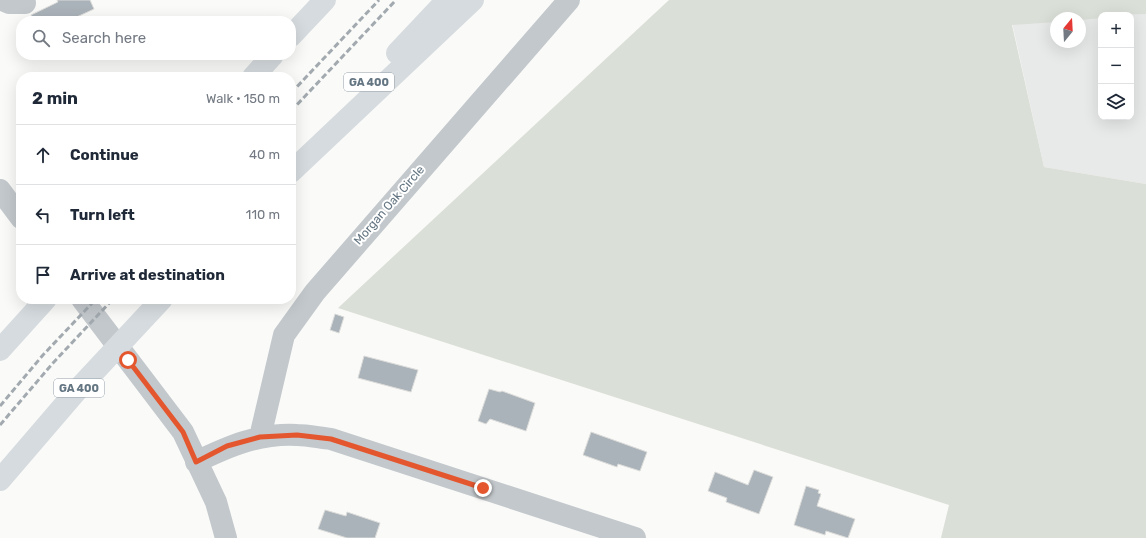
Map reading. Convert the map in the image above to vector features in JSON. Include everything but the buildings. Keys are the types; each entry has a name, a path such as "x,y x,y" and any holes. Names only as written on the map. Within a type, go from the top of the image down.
{"highway":[{"path":"296,31 325,0"},
{"name":"GA 400","path":"296,159 447,0"},
{"path":"296,167 473,0"},
{"path":"258,72 268,60"},
{"path":"0,350 41,304"},
{"name":"GA 400","path":"0,480 79,388 157,304"}],"street":[{"path":"2,0 8,2 25,3"},
{"name":"Morgan Oak Circle","path":"260,437 284,335 314,292 569,0"},
{"path":"0,190 16,211"},
{"path":"86,304 183,432 216,502 226,538"},
{"path":"196,462 227,446 260,437 297,435 331,439 635,538"}],"shaded area":[{"path":"669,0 1146,0 1146,14 1134,14 1134,12 1098,12 1098,18 1086,19 1086,12 1050,12 1050,22 1012,25 1044,167 1146,184 1146,538 941,538 949,505 338,308"},
{"path":"1007,0 1146,0 1146,184 1044,167"}],"railway":[{"path":"296,88 379,0"},
{"path":"296,106 396,0"},
{"path":"0,406 43,355 91,304"},
{"path":"0,425 53,363 108,304"}],"route":[{"path":"128,360 183,432 196,462 227,446 260,437 297,435 331,439 483,488"}]}
